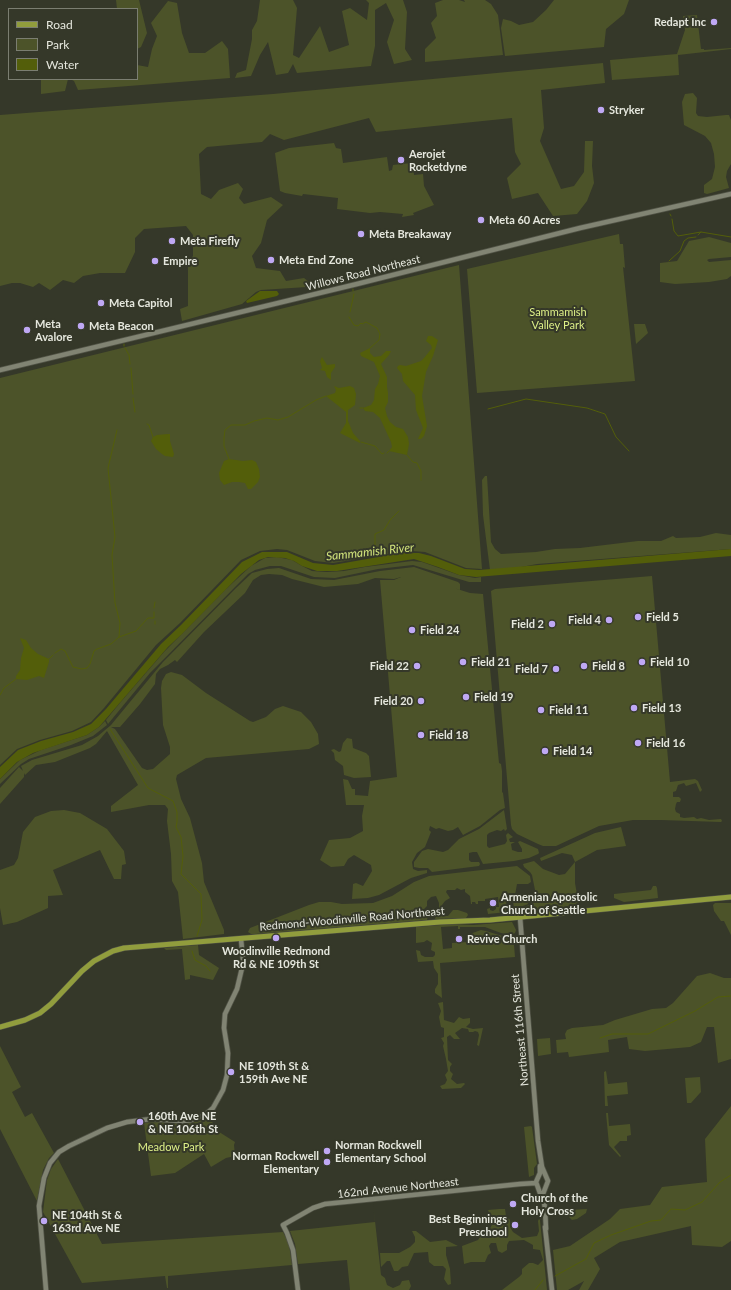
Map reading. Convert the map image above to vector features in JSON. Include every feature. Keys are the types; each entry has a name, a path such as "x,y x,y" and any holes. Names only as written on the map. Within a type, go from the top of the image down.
{"main road":[{"name":"Redmond-Woodinville Road Northeast","path":"0,1027 25,1020 40,1013 94,961 113,951 135,947 439,922 490,920 731,897"}],"street":[{"name":"Willows Road Northeast","path":"0,370 587,227 731,194"},
{"name":"Northeast 116th Street","path":"520,917 538,1141 542,1167 548,1181 543,1194 552,1290"},
{"path":"46,1290 39,1214 41,1190 45,1174 50,1163 59,1152 107,1128 124,1123 151,1119 184,1121 196,1119 205,1115 213,1108 219,1098 226,1083 228,1066 224,1028 225,1014 237,989 242,968 243,960 241,938"},
{"name":"Northeast 116th Street","path":"538,1141 537,1147 540,1170 537,1185 542,1202 546,1229"},
{"path":"538,1177 542,1175 545,1176"},
{"name":"162nd Avenue Northeast","path":"520,1184 538,1177"},
{"name":"162nd Avenue Northeast","path":"298,1290 293,1250 283,1225 313,1208 325,1204 520,1184 537,1185"},
{"path":"537,1185 545,1186"}],"green space":[{"path":"116,0 139,0 147,33 141,47 138,48 138,8 117,8"},
{"path":"260,0 293,0 297,8 293,55 299,58 320,26 329,52 349,45 342,11 350,8 367,20 369,3 366,0 403,0 407,12 405,49 412,60 394,64 387,42 394,20 386,3 375,10 375,46 371,66 297,73 293,64 288,73 276,75 268,42 260,55 251,76 235,78 237,73 246,70 252,39 252,30 257,21"},
{"path":"443,0 459,0 465,2 464,0 485,0 491,4 498,15 503,55 425,62 425,49 436,38 431,23 437,16 435,3"},
{"path":"554,0 629,0 624,14 606,29 604,47 505,56 501,28 503,19 519,25 533,22"},
{"path":"168,1 177,3 182,33 189,53 205,53 222,41 228,49 230,78 78,90 74,81 72,80 138,80 138,65 148,67 157,36 151,23"},
{"path":"697,15 701,49 731,49 678,55 679,75 612,80 610,60 677,54 685,30 683,16"},
{"path":"603,63 605,83 541,90 544,128 540,141 561,189 574,186 584,172 585,141 593,141 592,166 594,183 587,201 577,214 553,216 538,193 512,199 507,178 521,164 515,152 512,118 376,132 369,118 284,140 270,134 262,142 207,147 199,154 201,194 211,199 219,190 238,183 243,189 239,198 244,204 271,197 283,205 267,220 261,243 252,256 256,268 280,271 286,281 304,278 309,282 307,287 261,290 256,292 242,304 182,321 180,309 188,306 188,262 193,256 193,235 186,226 144,229 135,238 135,252 125,273 100,273 83,276 74,283 63,280 50,290 39,283 33,287 20,283 0,286 0,115 273,94"},
{"path":"41,80 68,80 65,91 41,94"},
{"path":"693,93 697,98 696,113 698,116 707,117 729,115 731,120 731,164 727,171 726,177 729,188 707,194 704,193 704,185 712,179 715,167 711,143 705,136 684,125 682,102 685,94"},
{"path":"334,143 336,148 341,149 343,163 387,157 389,171 392,170 393,165 413,164 414,175 423,174 424,186 434,205 413,213 414,215 402,217 403,214 380,212 370,213 337,209 338,198 303,194 302,196 280,191 275,153 289,148"},
{"name":"Sammamish Valley Park","path":"619,234 620,244 623,244 625,268 623,267 635,381 477,393 467,269"},
{"path":"709,237 731,243 731,257 707,260 709,262 731,260 731,276 727,279 709,282 675,284 660,282 660,263 677,261 689,241"},
{"path":"459,265 482,569 466,568 425,552 413,551 333,563 315,561 287,550 277,549 260,551 241,560 180,623 156,645 91,722 72,731 40,740 17,749 0,765 0,378"},
{"path":"634,324 645,324 648,333 636,344"},
{"path":"485,476 487,476 491,542 495,549 501,554 580,548 638,541 661,541 673,536 676,538 700,537 716,533 731,535 731,549 537,564 516,568 490,570 483,515 482,480"},
{"path":"277,557 292,560 312,571 327,572 412,561 422,562 459,575 475,578 481,577 481,582 469,582 413,565 378,569 335,578 314,577 281,566 270,566 255,570 248,574 150,673 108,724 106,720 164,652 225,590 251,566 265,558"},
{"path":"414,567 458,582 460,584 460,590 470,593 483,594 499,763 501,764 502,771 502,792 505,808 500,810 480,826 463,835 458,827 448,831 439,828 436,829 430,826 429,830 431,832 425,847 417,853 412,862 413,869 418,871 427,870 427,873 411,878 379,895 368,898 352,899 353,884 356,883 363,886 372,871 371,865 354,855 348,859 344,866 331,867 320,860 329,840 350,838 363,831 362,816 364,805 346,805 343,779 348,780 352,789 355,789 355,795 368,796 370,781 397,777 380,580 394,580 401,577 394,579 375,578 358,584 324,587 282,575 261,575 253,580 245,593 204,632 177,662 175,660 160,669 156,674 155,684 120,727 111,727 115,729 142,768 147,770 153,769 170,754 170,747 163,725 161,688 162,681 166,674 171,672 182,675 206,693 250,721 253,722 266,717 275,709 283,706 301,712 311,722 318,734 319,744 309,749 206,758 177,775 176,779 181,799 190,818 202,863 204,882 224,930 224,934 183,939 178,892 172,881 171,854 167,821 168,809 165,805 149,805 111,812 111,806 138,785 107,731 96,744 90,748 55,762 36,765 25,775 24,773 24,777 0,804 0,788 19,767 23,771 21,766 32,760 82,745 98,736 111,725 163,662 252,573 267,569 279,568 311,579 334,580 380,571"},
{"path":"652,576 670,782 695,779 698,781 702,790 700,792 696,783 686,786 684,783 678,785 676,791 673,792 673,797 679,797 681,799 680,802 677,802 675,809 676,812 680,814 680,817 694,817 697,819 701,818 709,820 721,819 722,821 633,820 599,826 556,846 543,846 538,844 517,834 512,829 511,825 491,591 495,589"},
{"path":"105,721 107,725 93,736 29,759 21,764 0,784 0,779 20,760 41,750 87,735"},
{"path":"347,738 352,739 353,748 366,753 369,756 371,777 354,778 344,775 343,766 335,760 334,753 331,750 334,749 339,752 341,751 343,743"},
{"path":"64,810 80,813 107,829 124,851 126,864 122,865 121,879 114,879 100,850 53,870 63,895 48,896 48,908 17,922 3,925 0,908 0,870 14,865 18,858 23,832 35,817 51,811"},
{"path":"504,810 507,829 505,831 504,829 489,833 487,835 487,846 489,848 505,844 507,841 506,835 508,833 513,837 509,839 510,842 515,842 511,844 512,850 522,852 518,842 520,841 538,849 538,854 529,858 514,861 483,864 477,852 473,852 469,853 469,860 471,862 479,862 479,866 432,872 428,868 414,867 414,862 422,851 428,849 443,852 448,850 459,839 479,829"},
{"path":"621,827 626,846 597,850 575,862 572,855 562,853 541,861 540,858 595,833"},
{"path":"534,861 543,869 559,875 565,874 575,862 575,883 579,906 520,912 521,908 532,904 535,890 532,875 523,864"},
{"path":"517,866 530,876 531,882 528,884 517,884 515,895 523,901 527,901 528,904 520,907 518,912 515,912 513,902 510,899 506,900 507,912 488,914 487,909 490,908 490,910 493,911 496,907 499,907 498,897 485,899 485,901 478,901 478,904 472,902 471,904 470,896 465,892 465,889 461,890 457,888 455,890 447,890 446,892 450,898 442,905 442,913 444,916 448,916 453,910 458,910 467,913 468,915 466,918 435,919 436,916 433,913 439,912 439,903 436,896 431,897 427,901 427,906 424,909 425,914 428,916 427,920 255,934 248,932 250,928 319,902 342,904 373,903 392,896 414,882 429,876"},
{"path":"653,886 656,886 657,888 658,898 624,902 614,898 614,894 651,890"},
{"path":"715,903 731,903 731,935 724,921 721,921 714,911 713,905"},
{"path":"512,922 516,930 515,933 511,935 485,927 460,927 460,929 458,929 458,926 441,927 443,949 452,948 452,943 468,942 467,935 481,930 509,938 512,941 515,941 517,938 519,943 514,945 515,957 440,963 442,998 435,993 435,989 438,984 438,974 434,968 433,961 418,962 416,950 420,951 421,955 425,957 433,957 435,952 431,950 432,943 427,940 416,943 416,927"},
{"path":"198,945 199,955 219,968 213,980 190,975 190,979 185,980 182,949 166,950 164,948"},
{"path":"710,973 724,978 731,978 731,1059 718,1063 714,1027 707,1027 701,1042 690,1047 645,1051 629,1049 627,1037 608,1040 609,1052 569,1057 568,1052 557,1053 556,1040 566,1039 565,1034 567,1030 572,1028 603,1025 652,1009 666,1008 673,1003 697,976"},
{"path":"443,1002 444,1020 454,1023 459,1017 463,1019 470,1018 470,1023 466,1027 473,1029 483,1028 479,1046 477,1045 479,1035 478,1032 469,1032 468,1029 462,1028 455,1033 460,1039 454,1039 450,1035 447,1037 448,1060 452,1064 450,1071 453,1074 451,1079 457,1084 464,1083 465,1084 461,1088 442,1089 440,1086 445,1084 447,1080 445,1075 448,1071 443,1046 444,1043 441,1038 444,1037 444,1028 441,1027 439,1017 441,1011 438,1003"},
{"path":"550,1038 551,1054 538,1056 537,1039"},
{"path":"0,1046 21,1087 12,1092 25,1117 32,1113 54,1153 49,1158 43,1170 37,1201 0,1129"},
{"path":"606,1071 608,1084 627,1082 628,1094 607,1096 608,1106 605,1106 604,1072"},
{"path":"700,1077 701,1092 691,1103 687,1103 685,1078"},
{"path":"731,1106 731,1241 722,1247 692,1245 691,1226 620,1242 594,1258 600,1269 588,1290 579,1290 584,1281 568,1290 557,1290 553,1250 570,1246 610,1219 620,1209 650,1205 662,1187 707,1182 705,1139"},
{"path":"606,1113 608,1113 609,1126 630,1124 631,1135 627,1136 627,1141 620,1141 614,1147 621,1156 620,1157 609,1145"},
{"name":"Meadow Park","path":"209,1115 216,1130 235,1142 235,1156 226,1158 211,1167 204,1154 175,1173 151,1176 144,1123 158,1122 186,1124 202,1120"},
{"path":"531,1126 537,1164 534,1168 534,1175 529,1177 524,1127"},
{"path":"58,1159 102,1244 283,1232 289,1244 292,1265 168,1276 168,1288 165,1276 82,1283 43,1212 47,1180 51,1169"},
{"path":"373,1203 381,1275 385,1278 387,1285 393,1288 400,1285 402,1281 409,1280 411,1286 409,1290 350,1290 347,1260 298,1264 295,1244 290,1231 375,1222"},
{"path":"505,1209 506,1216 510,1220 510,1227 513,1232 522,1238 537,1236 539,1231 538,1221 539,1219 540,1220 547,1290 502,1290 522,1274 522,1269 529,1263 538,1265 543,1260 540,1250 533,1249 533,1245 524,1240 509,1241 507,1250 502,1253 498,1251 496,1243 491,1243 489,1246 491,1253 488,1255 485,1262 471,1262 464,1264 462,1246 478,1240 482,1234 487,1234 494,1221 494,1217 490,1215 488,1210"},
{"path":"587,1209 586,1213 577,1219 572,1220 569,1217 569,1210"},
{"path":"412,1231 416,1231 430,1242 446,1240 458,1246 446,1247 451,1284 448,1285 444,1279 446,1269 443,1266 434,1266 429,1262 428,1252 414,1253 408,1266 402,1267 398,1271 394,1271 390,1261 387,1261 381,1267 380,1253 399,1253 410,1247 415,1242 415,1237"}],"water":[{"path":"260,291 277,291 279,294 277,296 247,303 246,301"},
{"path":"428,336 432,336 438,340 426,372 422,396 427,426 424,436 421,439 418,439 423,428 416,410 415,395 403,381 402,374 397,368 400,365 406,366 421,361 424,358 432,348 426,341"},
{"path":"370,348 370,353 374,357 381,356 386,351 391,351 381,364 387,377 388,402 385,408 390,422 396,427 403,429 408,437 409,444 407,455 389,451 392,447 391,442 380,418 373,412 365,411 363,408 371,405 374,400 375,389 380,376 374,362 361,356 360,353"},
{"path":"322,357 327,365 335,364 335,367 331,373 331,380 327,377 325,371 320,370 322,368 320,361"},
{"path":"334,386 339,388 350,386 354,388 356,394 355,405 348,410 348,421 353,433 360,443 340,433 346,423 346,412 326,396 335,393 336,390"},
{"path":"170,434 170,441 174,454 173,457 162,454 156,449 151,441 153,437 157,435"},
{"path":"229,459 243,461 252,460 256,462 260,477 258,482 251,489 248,489 245,483 232,482 224,485 220,480 219,473 224,461"},
{"path":"731,549 731,556 476,577 459,575 414,559 337,571 317,571 285,558 268,557 259,560 241,574 168,647 99,727 87,735 33,753 17,762 0,779 0,767 18,750 41,741 73,732 91,724 106,709 161,644 242,562 262,552 287,552 313,563 333,565 401,553 419,553 465,569 479,570"},
{"path":"20,638 26,640 31,648 38,654 49,659 44,678 39,676 27,680 16,679 16,676 20,670 24,648"}],"waterway":[{"path":"672,219 674,231 678,236 701,232"},
{"path":"698,235 701,232 731,237"},
{"path":"669,261 680,251 684,241 688,238 696,237"},
{"path":"350,312 354,294"},
{"path":"349,317 354,325 358,326 361,323 366,322 377,328 380,334 379,340 370,348"},
{"path":"125,348 129,355 130,364"},
{"path":"131,368 133,394"},
{"path":"229,459 224,446 224,438 225,430 231,425 245,425 267,418 278,420 288,417 316,400 326,396"},
{"path":"133,398 135,412"},
{"path":"488,409 526,399 587,408 605,414 616,437 629,451"},
{"path":"147,424 149,425 153,437"},
{"path":"117,430 108,468 115,537 112,555 115,603 120,623 119,637"},
{"path":"361,442 375,446 382,454 384,453"},
{"path":"407,455 413,462 417,463 421,471 421,480"},
{"name":"Sammamish River","path":"375,547 375,534 384,530 390,520 399,511"},
{"path":"154,608 155,602"},
{"path":"55,653 61,649 65,651 73,667 82,669 87,668 90,664 94,651 111,644 119,637 136,631 148,618 154,618 154,612"},
{"path":"49,659 53,655"},
{"path":"0,695 4,688 16,679"},
{"path":"110,729 148,788 173,801 177,812 176,827 181,837 183,856 181,874 201,894 202,920 197,936"},
{"path":"192,951 195,960 206,966 210,971"},
{"path":"600,1038 612,1034 648,1034 695,1011 718,997 731,996"},
{"path":"555,1276 586,1259 594,1243 611,1235 651,1221 661,1220 671,1209 685,1210 702,1202 720,1182 731,1175"},
{"path":"535,1290 543,1280"}],"place":[{"name":"Redapt Inc","path":"714,22"},
{"name":"Stryker","path":"601,110"},
{"name":"Aerojet Rocketdyne","path":"401,160"},
{"name":"Meta 60 Acres","path":"481,220"},
{"name":"Meta Breakaway","path":"361,234"},
{"name":"Meta Firefly","path":"172,241"},
{"name":"Meta End Zone","path":"271,260"},
{"name":"Empire","path":"155,261"},
{"name":"Meta Capitol","path":"101,303"},
{"name":"Meta Beacon","path":"81,326"},
{"name":"Meta Avalore","path":"27,330"},
{"name":"Field 5","path":"638,617"},
{"name":"Field 4","path":"609,620"},
{"name":"Field 2","path":"552,624"},
{"name":"Field 24","path":"412,630"},
{"name":"Field 21","path":"463,662"},
{"name":"Field 10","path":"642,662"},
{"name":"Field 22","path":"417,666"},
{"name":"Field 8","path":"584,666"},
{"name":"Field 7","path":"556,669"},
{"name":"Field 19","path":"466,697"},
{"name":"Field 20","path":"421,701"},
{"name":"Field 13","path":"634,708"},
{"name":"Field 11","path":"541,710"},
{"name":"Field 18","path":"421,735"},
{"name":"Field 16","path":"638,743"},
{"name":"Field 14","path":"545,751"},
{"name":"Armenian Apostolic Church of Seattle","path":"493,903"},
{"name":"Woodinville Redmond Rd & NE 109th St","path":"276,938"},
{"name":"Revive Church","path":"459,939"},
{"name":"NE 109th St & 159th Ave NE","path":"231,1072"},
{"name":"160th Ave NE & NE 106th St","path":"140,1122"},
{"name":"Norman Rockwell Elementary School","path":"327,1151"},
{"name":"Norman Rockwell Elementary","path":"327,1162"},
{"name":"Church of the Holy Cross","path":"513,1204"},
{"name":"NE 104th St & 163rd Ave NE","path":"44,1221"},
{"name":"Best Beginnings Preschool","path":"515,1225"}]}
